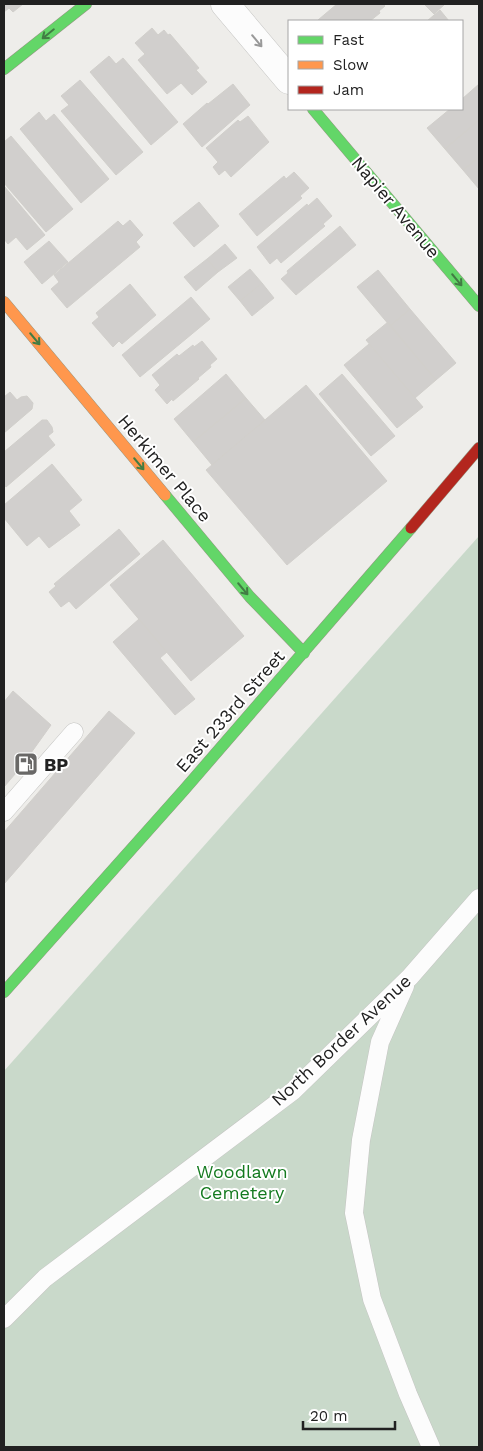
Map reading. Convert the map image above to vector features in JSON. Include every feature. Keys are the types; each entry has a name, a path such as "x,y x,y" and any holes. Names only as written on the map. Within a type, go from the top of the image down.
{"street":[{"path":"4,69 86,4"},
{"path":"225,4 288,79"},
{"name":"Napier Avenue","path":"314,110 479,306"},
{"name":"Herkimer Place","path":"4,302 250,597 304,653"},
{"name":"East 233rd Street","path":"4,992 119,865 479,448"}],"lane":[{"path":"4,812 74,732"},
{"name":"North Border Avenue","path":"4,1319 45,1278 293,1091 410,977 479,898"},
{"path":"410,977 380,1042 361,1140 354,1213 372,1299 408,1394 432,1447"}],"green space":[{"name":"Woodlawn Cemetery","path":"479,536 479,1447 4,1447 4,1071"}],"building":[{"path":"4,4 23,4 13,12 9,8 4,12"},
{"path":"337,4 383,4 385,6 371,20 318,20"},
{"path":"424,4 445,4 434,14"},
{"path":"440,10 448,20 428,20"},
{"path":"152,28 158,35 164,30 168,35 170,34 199,68 196,70 207,82 192,95 181,83 167,94 138,60 145,54 135,43"},
{"path":"109,56 116,64 123,58 178,122 151,145 90,72"},
{"path":"80,80 143,152 116,175 61,111 69,105 61,96"},
{"path":"233,84 250,105 202,147 183,124"},
{"path":"479,84 479,120 445,149 427,128 449,110 463,110 463,98"},
{"path":"39,112 46,121 54,114 109,179 81,203 20,129"},
{"path":"248,116 269,142 231,177 225,170 219,175 213,167 218,162 206,148 238,120 240,122"},
{"path":"479,120 479,157 463,170 445,149"},
{"path":"11,136 73,209 46,232 4,183 4,142"},
{"path":"479,157 479,189 463,170"},
{"path":"294,172 309,188 300,196 302,198 257,236 239,214 284,176 286,179"},
{"path":"4,186 45,235 27,250 16,237 8,244 4,239"},
{"path":"317,198 332,216 323,224 325,226 281,263 277,258 270,264 257,247 307,204 308,206"},
{"path":"199,202 219,226 194,247 173,223"},
{"path":"130,220 143,235 136,242 140,247 67,308 51,289 59,282 54,275 118,221 123,226"},
{"path":"340,226 356,245 296,295 281,279 288,273 287,271"},
{"path":"49,241 68,262 42,284 24,262"},
{"path":"225,244 237,258 218,272 207,259"},
{"path":"207,259 218,272 196,291 184,277"},
{"path":"250,269 262,283 240,301 228,287"},
{"path":"378,270 410,309 390,326 357,287"},
{"path":"262,283 274,298 252,316 240,301"},
{"path":"130,284 156,315 122,344 119,341 113,347 92,323 99,317 96,313"},
{"path":"191,297 210,319 140,377 122,355"},
{"path":"410,309 456,363 436,380 390,326"},
{"path":"388,322 436,380 415,398 366,340"},
{"path":"202,341 217,359 199,379 167,404 155,390 160,385 152,375 177,354 179,356 193,345 194,347"},
{"path":"369,344 423,407 397,428 344,365"},
{"path":"226,374 246,398 193,442 174,419"},
{"path":"342,374 395,436 371,456 319,394"},
{"path":"306,385 387,481 287,565 206,470"},
{"path":"10,392 17,400 27,396 33,403 32,409 4,433 4,397"},
{"path":"246,398 265,420 212,465 193,442"},
{"path":"42,420 47,420 52,427 53,432 48,436 55,445 6,487 4,485 4,452"},
{"path":"52,464 82,500 69,511 80,525 49,548 39,536 27,546 4,518 4,505"},
{"path":"119,529 140,554 76,609 69,601 61,607 49,592 56,586 54,584"},
{"path":"163,540 244,636 191,681 110,585"},
{"path":"139,619 167,652 160,658 195,699 175,715 113,642"},
{"path":"13,691 51,725 4,787 4,702"},
{"path":"109,711 135,733 4,884 4,832"}],"traffic: fast":[{"path":"4,69 86,4"},
{"path":"314,110 479,306"},
{"path":"165,495 250,597 304,653"},
{"path":"4,992 184,790 411,528"}],"traffic: slow":[{"path":"4,302 165,495"}],"traffic: jam":[{"path":"411,528 479,448"}],"place":[{"name":"BP","path":"26,764"}]}
